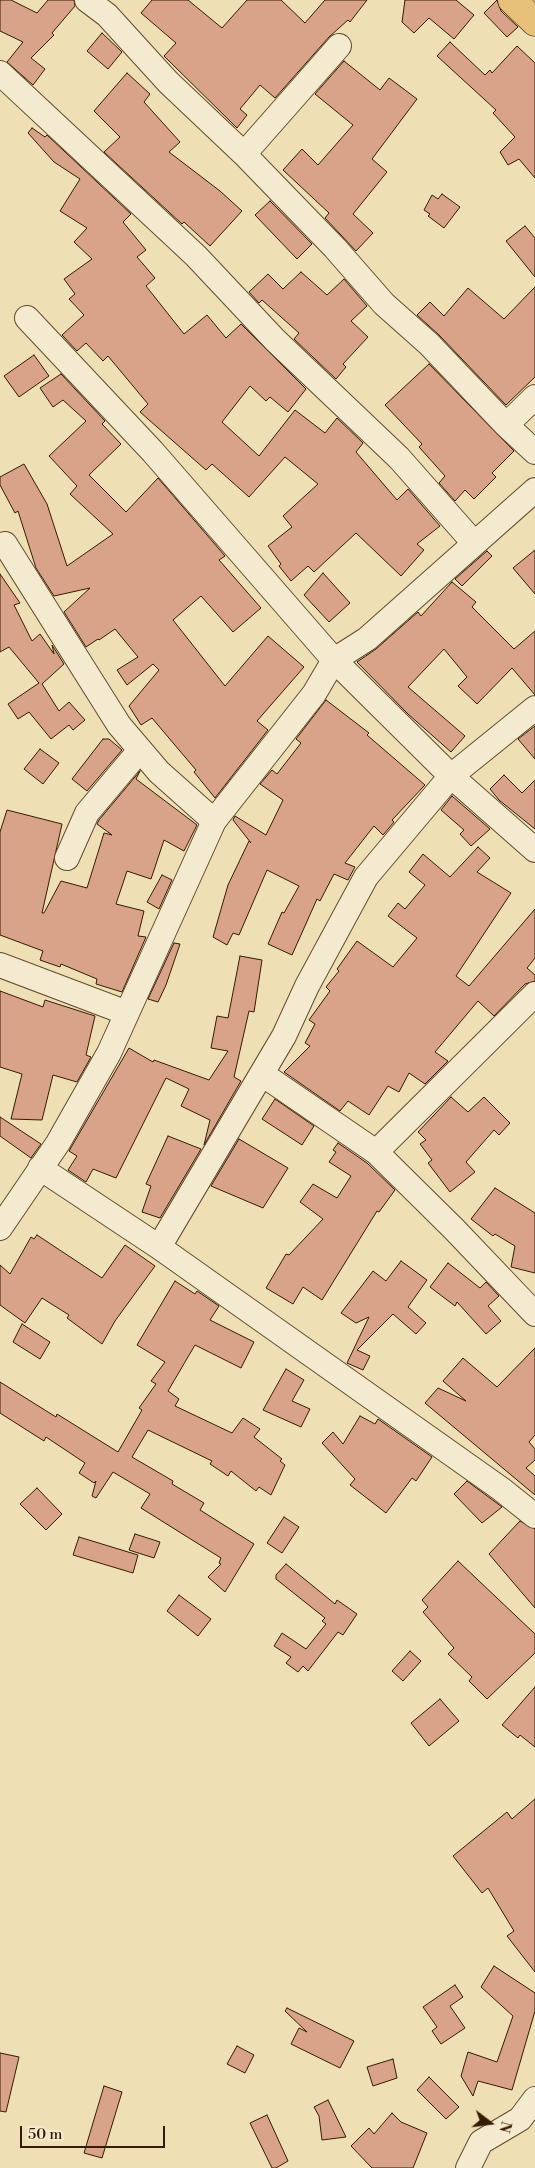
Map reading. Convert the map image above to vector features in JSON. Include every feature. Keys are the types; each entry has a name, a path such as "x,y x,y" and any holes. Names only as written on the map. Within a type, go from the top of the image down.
{"street":[{"path":"87,0 113,8 168,82 244,154 335,248 384,304 428,344 506,425 535,452"},
{"path":"244,154 339,46"},
{"path":"0,73 196,256 275,340 399,458 474,543"},
{"path":"27,318 158,458 334,660 451,776 535,850"},
{"path":"506,425 535,397"},
{"path":"0,1228 87,1095 128,1012 156,945 214,821 314,694 334,660 367,639 535,490"},
{"path":"5,544 119,725 159,772 214,821"},
{"path":"159,1247 284,1036 343,916 366,877 451,776 535,708"},
{"path":"67,858 88,813 140,750"},
{"path":"0,965 128,1012"},
{"path":"376,1152 535,994"},
{"path":"262,1074 376,1152 454,1229 535,1314"},
{"path":"40,1168 159,1247 501,1489 535,1516"},
{"path":"468,2168 481,2142 520,2119 535,2099"}],"building":[{"path":"0,0 11,0 37,13 48,0 74,0 75,6 52,33 54,35 31,58 45,69 33,85 7,62 23,42 0,31"},
{"path":"152,0 188,0 222,28 247,0 281,0 305,23 325,0 367,0 350,22 348,20 329,37 275,98 260,85 240,109 247,115 237,128 164,56 176,43 141,13"},
{"path":"405,0 456,0 474,15 454,39 429,18 414,33 402,22"},
{"path":"497,0 501,11 518,27 507,37 484,13"},
{"path":"102,33 122,52 108,69 87,51"},
{"path":"450,42 485,75 490,70 492,73 517,46 535,63 535,178 519,159 508,165 500,152 515,137 493,113 496,110 437,56"},
{"path":"344,61 380,90 389,78 417,99 372,159 387,172 353,214 373,233 356,251 325,218 329,213 283,170 302,149 318,165 353,125 315,94"},
{"path":"127,73 150,94 144,102 180,142 169,152 220,191 242,211 210,246 184,222 182,224 104,152 120,137 94,111"},
{"path":"32,128 45,137 47,135 131,214 123,222 146,250 137,257 155,278 146,286 184,334 207,315 226,338 241,324 306,389 288,412 270,397 266,401 250,386 222,422 259,456 295,410 325,433 337,418 363,443 356,452 397,500 408,489 440,526 417,544 424,550 401,576 356,533 314,572 308,566 291,581 279,566 281,564 268,546 292,527 283,516 318,484 285,457 249,497 212,464 206,470 140,412 148,404 108,356 103,361 86,343 77,351 62,335 84,315 69,299 75,294 64,279 92,259 74,242 87,228 60,211 80,179 54,162 28,133"},
{"path":"442,194 460,207 444,228 428,216 430,214 424,210 432,195 438,199"},
{"path":"270,201 312,244 297,259 255,215"},
{"path":"525,226 535,238 535,277 506,241"},
{"path":"301,272 327,295 344,279 367,306 351,321 368,337 343,364 346,367 336,379 294,339 299,333 262,300 259,303 249,292 268,274 283,289"},
{"path":"535,287 535,377 506,405 439,335 417,315 430,302 444,316 468,288 504,319"},
{"path":"34,355 49,376 19,397 4,376"},
{"path":"429,364 514,451 492,473 496,477 474,499 465,490 455,501 439,483 445,476 419,447 422,444 385,405"},
{"path":"61,374 105,421 102,424 121,444 89,475 126,512 158,478 225,556 219,560 261,608 233,632 201,596 173,620 225,686 268,636 304,667 257,721 268,730 215,798 194,772 196,770 152,718 141,725 129,706 159,670 153,664 127,685 117,670 138,657 115,629 86,647 64,612 90,588 54,596 36,568 18,511 15,513 0,485 0,477 24,464 47,504 67,566 113,534 70,494 77,486 49,456 86,421 63,400 53,407 40,388"},
{"path":"535,550 535,594 513,568"},
{"path":"487,551 492,556 462,586 455,579"},
{"path":"323,573 350,603 329,622 304,595"},
{"path":"0,574 20,603 14,605 32,641 40,634 54,654 52,645 64,664 42,684 59,711 69,702 85,720 73,730 69,725 51,739 29,712 18,719 8,704 39,683 9,647 0,652"},
{"path":"452,582 476,602 472,607 514,649 535,631 535,695 512,668 477,704 458,686 467,677 444,649 408,687 465,736 451,752 408,714 357,662 376,649 418,612 421,616"},
{"path":"326,700 369,733 367,735 425,785 392,820 394,822 383,835 374,826 345,863 355,867 348,880 334,874 320,901 317,899 292,955 268,944 282,912 284,913 299,886 267,870 239,935 233,933 227,945 213,937 228,885 249,841 251,843 233,820 235,816 266,835 283,800 260,784 272,770 277,774 301,743 296,739"},
{"path":"535,726 535,759 518,739"},
{"path":"103,739 109,739 122,750 87,791 72,779"},
{"path":"40,749 59,763 43,784 24,769"},
{"path":"140,771 136,779 197,825 184,851 164,840 151,879 127,871 116,904 144,911 138,936 146,937 122,992 96,984 97,979 61,964 60,967 40,960 43,951 0,935 0,832 7,810 62,824 42,913 44,913 61,881 87,888 104,833 112,835 97,824"},
{"path":"504,775 522,793 535,780 535,829 499,800 490,789"},
{"path":"452,796 490,829 471,846 460,834 464,830 441,810"},
{"path":"478,847 490,858 477,872 511,893 456,976 469,986 535,909 535,958 527,968 535,975 535,981 525,984 494,1016 478,1001 435,1052 448,1061 425,1084 409,1073 399,1092 388,1086 369,1115 348,1101 340,1111 284,1072 310,1046 305,1043 315,1024 309,1020 330,991 326,987 339,971 337,969 357,941 393,967 417,938 388,916 398,903 405,909 425,885 409,872 423,854 450,877"},
{"path":"162,875 172,880 159,909 147,902"},
{"path":"174,943 180,944 166,985 158,1002 148,999"},
{"path":"240,956 262,960 254,1012 249,1011 234,1077 241,1081 204,1145 210,1120 181,1106 189,1089 166,1078 116,1178 93,1169 86,1182 68,1170 77,1156 69,1151 129,1048 153,1062 154,1060 209,1080 228,1051 211,1048 217,1016 228,1018"},
{"path":"0,991 43,1007 45,1000 95,1016 86,1055 91,1057 77,1082 53,1075 42,1120 11,1119 22,1074 0,1067"},
{"path":"451,1097 468,1112 484,1097 510,1123 499,1135 494,1130 466,1162 475,1172 450,1192 428,1163 432,1160 420,1144 426,1140 418,1132"},
{"path":"275,1099 314,1126 302,1145 262,1119"},
{"path":"0,1117 41,1144 31,1158 0,1136"},
{"path":"168,1136 201,1149 160,1218 142,1212 151,1186 146,1184"},
{"path":"239,1139 288,1168 263,1208 211,1186"},
{"path":"338,1143 367,1163 395,1190 379,1212 377,1211 322,1300 303,1287 293,1304 266,1288 286,1254 289,1255 323,1219 300,1202 313,1184 337,1198 351,1176 329,1162 336,1152 333,1150"},
{"path":"495,1188 535,1213 535,1273 511,1267 515,1246 495,1234 493,1236 471,1219"},
{"path":"37,1235 102,1278 125,1245 155,1266 115,1321 102,1344 67,1318 69,1315 42,1298 25,1323 0,1305 0,1265 10,1274 31,1237 34,1239"},
{"path":"401,1261 427,1280 408,1307 426,1323 416,1334 393,1314 357,1350 370,1356 363,1370 347,1363 369,1317 356,1323 341,1313 373,1271 386,1281"},
{"path":"448,1263 480,1288 486,1282 499,1296 488,1306 501,1321 486,1334 457,1302 455,1306 430,1287"},
{"path":"175,1281 195,1294 197,1291 219,1306 210,1320 254,1342 241,1368 195,1345 168,1391 179,1399 175,1406 232,1433 243,1418 260,1429 254,1437 282,1459 280,1461 285,1465 271,1495 259,1487 256,1491 231,1471 228,1476 210,1464 212,1461 148,1430 132,1457 173,1481 172,1484 204,1503 200,1510 254,1544 225,1592 208,1577 221,1564 219,1563 221,1558 141,1508 150,1494 113,1472 96,1498 92,1496 96,1481 94,1483 79,1473 85,1463 46,1437 44,1441 0,1413 0,1382 56,1417 57,1414 118,1452 142,1410 139,1408 156,1384 151,1381 165,1362 137,1345"},
{"path":"22,1324 50,1342 40,1359 13,1342"},
{"path":"535,1348 535,1435 529,1442 535,1449 535,1460 526,1468 535,1476 535,1495 425,1403 438,1388 466,1401 443,1381 463,1358 497,1387"},
{"path":"286,1369 304,1380 292,1401 310,1409 301,1427 263,1410"},
{"path":"360,1416 375,1424 378,1419 432,1457 416,1481 412,1478 386,1513 350,1485 355,1479 322,1443 333,1432 343,1444"},
{"path":"467,1481 502,1507 482,1523 454,1494"},
{"path":"37,1488 62,1514 46,1530 20,1504"},
{"path":"284,1517 299,1527 282,1553 267,1543"},
{"path":"520,1521 535,1529 535,1608 489,1554"},
{"path":"135,1534 160,1542 154,1558 129,1550"},
{"path":"79,1537 138,1555 133,1573 73,1555"},
{"path":"458,1561 535,1634 535,1653 487,1699 469,1681 472,1677 448,1654 454,1648 423,1612 428,1607 422,1600"},
{"path":"286,1564 335,1604 337,1600 357,1614 343,1635 338,1632 308,1671 303,1666 298,1672 286,1663 291,1657 274,1646 282,1633 306,1649 326,1624 322,1621 325,1618 276,1579 276,1575"},
{"path":"179,1595 211,1619 198,1636 167,1611"},
{"path":"410,1651 421,1661 403,1681 392,1671"},
{"path":"535,1687 535,1747 520,1735 518,1738 502,1725"},
{"path":"440,1699 459,1721 429,1746 411,1723"},
{"path":"535,1799 535,1972 507,1936 514,1931 488,1888 482,1893 453,1856 507,1812 512,1819"},
{"path":"494,1966 535,1993 535,2011 512,2090 478,2081 473,2096 461,2076 468,2052 497,2062 513,2016 481,1987"},
{"path":"455,1985 463,1997 450,2006 465,2028 441,2044 432,2031 437,2027 423,2007"},
{"path":"287,2008 354,2041 340,2068 291,2044 299,2028 307,2032 285,2011"},
{"path":"237,2046 254,2055 245,2073 227,2064"},
{"path":"0,2053 19,2057 6,2112 0,2111"},
{"path":"393,2059 397,2078 373,2086 367,2067"},
{"path":"429,2077 459,2107 446,2119 417,2090"},
{"path":"104,2086 122,2092 102,2158 84,2153"},
{"path":"328,2100 346,2137 322,2140 319,2116 314,2107"},
{"path":"392,2113 401,2122 427,2133 413,2168 372,2168 351,2146 369,2128 374,2134"},
{"path":"267,2115 288,2161 276,2168 272,2168 250,2123"}]}
